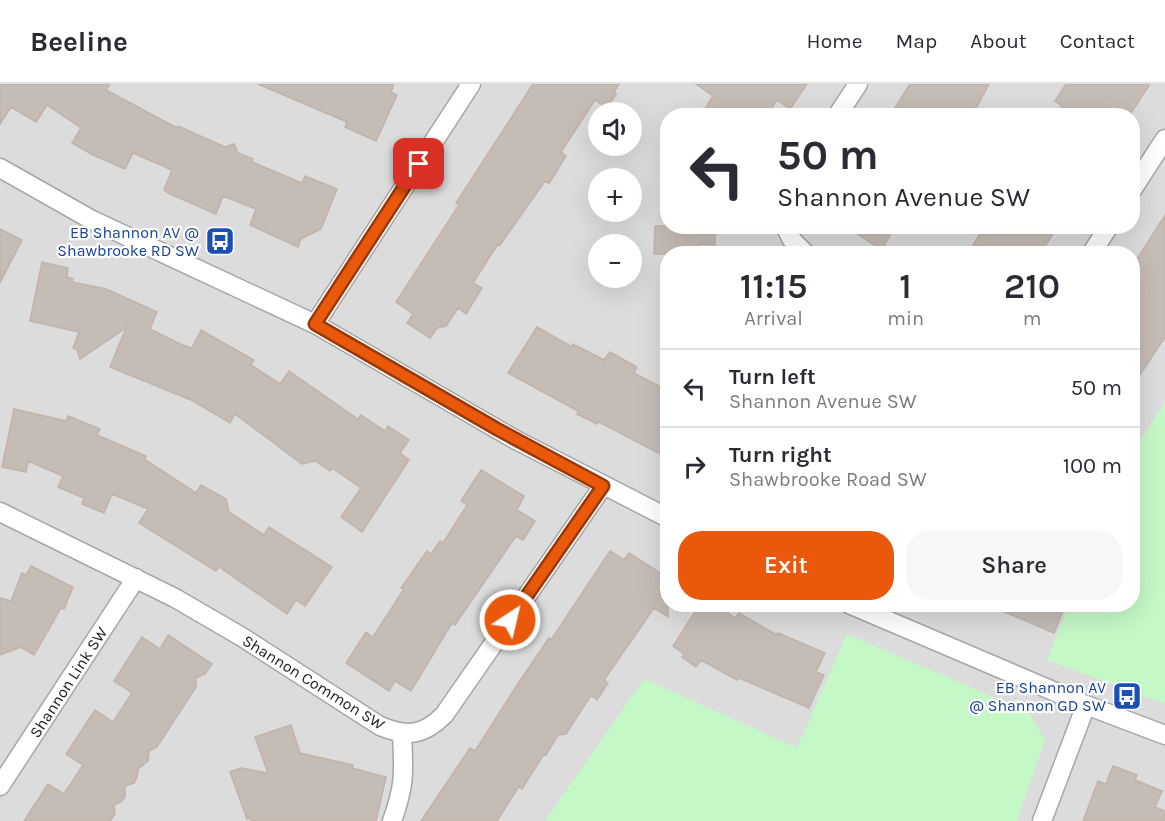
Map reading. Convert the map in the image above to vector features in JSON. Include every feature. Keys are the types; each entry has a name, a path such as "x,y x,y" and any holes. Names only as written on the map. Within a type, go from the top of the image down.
{"street":[{"path":"315,324 471,84"},
{"path":"842,108 858,84"},
{"path":"1140,178 1165,139"},
{"path":"0,168 92,220 315,324 488,424 660,514"},
{"path":"789,234 798,246"},
{"name":"Shannon Common SW","path":"0,512 136,578 214,620 380,726 402,734 433,726 444,715 603,486"},
{"name":"Shannon Link SW","path":"0,786 136,578"},
{"path":"868,612 1086,705 1165,735"},
{"path":"1042,821 1086,705"},
{"path":"392,821 402,793 404,771 402,734"}],"shaded area":[{"path":"0,84 1165,84 1165,821 0,821"}],"green space":[{"path":"1165,401 1165,704 1047,660 1066,612 1140,612 1140,442"},
{"path":"847,634 1028,712 1045,740 1017,821 545,821 644,679 797,748"}],"building":[{"path":"0,84 110,84 106,90 177,128 178,126 225,147 234,144 238,153 253,159 252,162 302,183 305,176 337,189 321,229 301,239 298,247 250,225 256,209 223,196 216,214 170,194 164,190 172,170 133,153 125,169 93,155 72,143 81,128 47,105 36,122 11,107 0,124"},
{"path":"258,84 394,84 391,92 397,95 376,141 345,127 347,122"},
{"path":"533,84 619,84 611,102 595,100 588,102 588,111 561,152 566,156 549,184 545,181 500,245 498,244 473,283 482,288 466,314 458,308 446,326 437,328 430,338 407,323 413,314 396,302 459,205 456,203"},
{"path":"696,84 807,84 791,108 777,100 772,108 706,108 713,96"},
{"path":"910,84 989,84 976,108 895,108"},
{"path":"1066,84 1150,84 1134,108 1061,108 1062,106 1055,101"},
{"path":"1165,215 1165,337 1140,375 1140,254"},
{"path":"655,226 660,226 660,234 716,234 715,245 660,246 660,254 654,254"},
{"path":"0,229 22,240 0,283"},
{"path":"857,234 891,234 884,246 876,246"},
{"path":"980,234 1053,234 1045,246 973,245"},
{"path":"42,262 68,268 67,277 73,279 72,282 106,289 157,312 150,329 180,344 192,348 201,330 254,360 251,365 280,384 289,371 358,419 361,415 385,431 388,426 409,440 400,453 409,460 362,532 341,517 361,488 332,468 330,471 315,461 302,464 235,414 230,423 188,398 110,367 126,328 80,359 77,350 73,348 79,332 30,321"},
{"path":"537,327 572,347 573,344 604,360 610,352 637,367 634,373 660,387 660,454 599,422 597,424 577,414 578,411 508,373"},
{"path":"14,409 66,421 68,416 100,429 97,435 146,456 144,459 196,493 201,485 226,499 229,512 264,535 269,527 332,567 305,606 296,600 287,614 219,567 216,571 139,523 148,509 112,494 104,513 82,504 84,498 58,487 63,476 28,461 26,472 2,467"},
{"path":"481,470 524,496 517,510 535,521 523,540 516,536 455,625 452,623 411,691 395,681 389,691 346,663 366,632 373,637 404,589 401,588 427,551 431,554 440,541 443,543 467,505 461,501"},
{"path":"610,551 624,560 629,553 660,573 660,612 654,608 604,680 608,683 597,700 591,695 566,734 558,735 522,789 519,786 497,821 421,821 470,748 475,751 549,638 551,640"},
{"path":"31,566 73,587 64,609 61,608 34,655 21,647 0,655 0,598 11,601 22,573 26,575"},
{"path":"695,612 727,612 735,618 739,613 777,635 778,633 825,653 816,672 824,675 809,708 739,678 737,680 701,660 696,667 682,657 684,654 673,646"},
{"path":"1005,612 1063,612 1054,633"},
{"path":"168,635 212,664 205,674 196,678 196,687 157,747 149,751 148,761 138,769 134,783 125,786 125,797 114,805 115,814 110,821 24,821 48,784 64,794 83,765 66,754 95,710 113,722 132,693 114,681 142,637 160,649"},
{"path":"291,725 300,753 353,765 352,768 386,777 376,821 251,821 250,818 247,819 230,772 241,768 268,773 255,737"},
{"path":"1113,766 1137,775 1135,780 1162,791 1155,807 1165,811 1165,821 1083,821 1098,781 1106,784"}],"place":[{"name":"EB Shannon AV @ Shawbrooke RD SW","path":"220,241"},
{"name":"EB Shannon AV @ Shannon GD SW","path":"1127,696"}],"route":[{"path":"419,164 315,324 497,429 603,486 510,620"}]}
